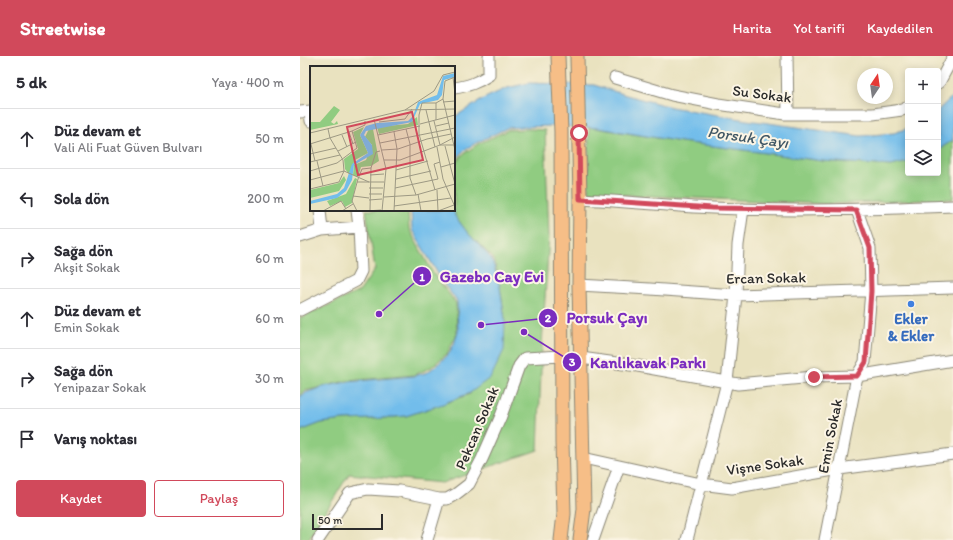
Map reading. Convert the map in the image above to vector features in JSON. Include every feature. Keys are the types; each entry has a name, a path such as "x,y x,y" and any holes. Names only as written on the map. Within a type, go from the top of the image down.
{"main road":[{"path":"558,56 561,132 562,442 564,514 561,540"},
{"path":"577,56 580,199 579,285 584,509 580,540"}],"street":[{"path":"455,88 478,82 489,75 489,56"},
{"path":"787,56 788,114"},
{"path":"941,79 953,57"},
{"name":"Su Sokak","path":"615,78 672,95 718,104 788,114 873,114 905,108"},
{"path":"580,199 743,209 856,210 953,206"},
{"path":"687,540 727,382 736,295 738,245 743,209"},
{"name":"Emin Sokak","path":"825,540 857,376 866,362 871,291 870,248 856,210"},
{"path":"320,211 322,230"},
{"path":"300,310 356,281 361,271 357,211"},
{"path":"300,237 322,230 359,227"},
{"name":"Ercan Sokak","path":"579,285 736,295 953,288"},
{"name":"Pekcan Sokak","path":"439,499 446,499 456,494 469,484 501,416 519,366 525,358 562,356"},
{"path":"581,358 638,366 738,384 814,377 857,376 953,360"},
{"name":"Vişne Sokak","path":"583,458 701,484 732,488 839,469 953,454"},
{"path":"593,540 619,466"},
{"path":"318,540 350,493 368,489 399,491 439,499 427,540"}],"green space":[{"path":"589,127 682,142 823,161 891,166 905,163 905,176 941,176 941,148 953,140 953,199 825,204 588,193"},
{"path":"508,130 545,130 549,237 542,345 538,450 442,483 349,474 308,540 300,540 300,431 321,423 406,416 470,394 505,319 494,259 467,232 455,216 455,164 462,155 478,144"},
{"path":"366,211 408,211 409,229 433,273 456,303 457,333 447,354 430,368 414,375 346,381 305,391 300,396 300,318 360,291 375,269"}],"water":[{"name":"Porsuk Çayı","path":"529,83 594,85 671,107 747,120 860,136 894,133 905,129 905,163 891,166 823,161 682,142 598,128 552,126 507,128 469,147 461,153 455,162 455,116 487,97 507,88"},
{"path":"953,96 953,140 941,148 941,140 941,107"},
{"path":"411,211 454,211 455,216 467,232 492,259 500,287 505,319 504,350 491,377 470,393 406,416 321,423 300,431 300,397 305,393 326,386 347,382 414,376 428,372 448,355 458,332 457,301 444,284 412,230"}],"place":[{"name":"Ekler & Ekler","path":"911,304"},
{"name":"Gazebo Cay Evi","path":"379,314"},
{"name":"Porsuk Çayı","path":"481,325"},
{"name":"Kanlıkavak Parkı","path":"524,332"}],"route":[{"path":"579,133 580,199 712,208 856,210 870,248 871,291 866,362 857,376 814,377"}]}
